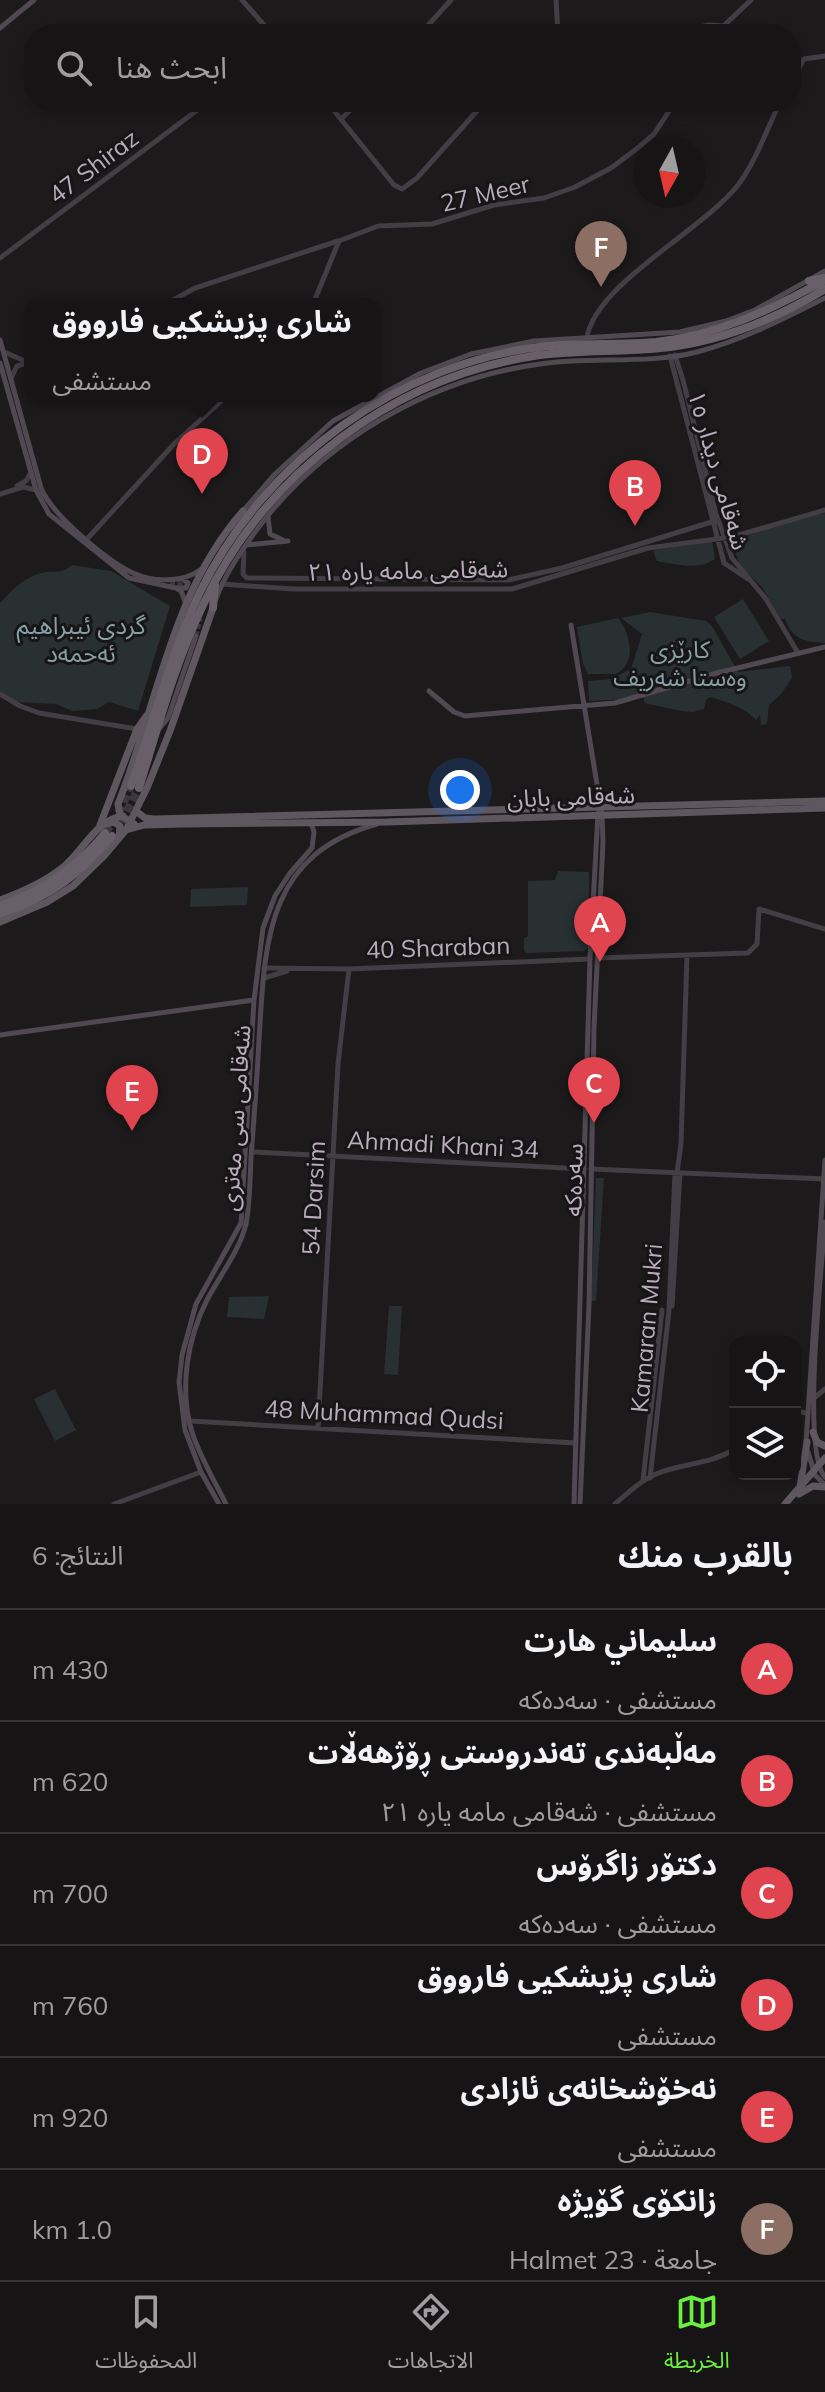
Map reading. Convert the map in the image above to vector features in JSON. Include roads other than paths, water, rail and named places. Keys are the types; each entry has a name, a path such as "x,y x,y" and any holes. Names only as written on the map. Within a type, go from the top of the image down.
{"highway":[{"path":"809,281 825,279"},
{"path":"738,327 825,279"},
{"path":"522,354 663,348 778,316 825,289"},
{"path":"547,346 654,342 724,332"},
{"path":"638,335 654,342"},
{"path":"329,441 273,496 238,542 193,629 135,787 164,686 200,593 232,537 260,500 293,465 329,441 417,388 466,365 522,354 560,339"},
{"path":"506,347 541,363"},
{"path":"311,441 329,441"},
{"path":"324,458 329,441"},
{"path":"243,511 260,500"},
{"path":"213,608 218,582"},
{"path":"164,686 165,663"},
{"path":"0,906 34,892 109,835"},
{"path":"0,914 62,886 99,853 109,835"}],"main road":[{"path":"0,28 34,0"},
{"path":"380,395 421,373 471,354 560,339 680,332 726,321 755,310 825,271"},
{"path":"218,582 289,490 342,444 408,405 485,375 541,363 694,353 757,333 825,298"},
{"path":"0,340 30,474 43,505 55,520 115,569 136,581 173,585 184,595 186,605"},
{"path":"0,363 44,494 64,520 88,544 131,575 183,589 188,586 188,581 131,573 64,520"},
{"path":"121,816 118,808 121,797 165,663 204,567 243,511 275,474 333,421 368,402"},
{"path":"245,549 288,541 270,534 268,516"},
{"path":"178,579 204,567"},
{"path":"0,922 47,902 73,886 109,835 133,817 164,746 213,608"},
{"path":"571,625 600,811 825,801"},
{"path":"164,746 168,718 196,636"},
{"path":"429,691 454,712 465,716 619,702 717,673 825,647"},
{"path":"109,835 137,729 149,712"},
{"path":"158,729 168,718"},
{"path":"121,797 122,806 132,810 133,817"},
{"name":"شەقامی بابان","path":"133,817 146,822 261,820 311,823 387,822 454,815 825,808"},
{"name":"سەدەکە","path":"586,1247 590,1232 588,1169 593,900 600,811"},
{"name":"سەدەکە","path":"594,958 601,900 600,811"},
{"path":"261,820 454,815"},
{"path":"109,835 109,820 121,816 146,822"},
{"name":"شەقامی سی مەتری","path":"292,876 334,841 387,822"},
{"name":"شەقامی سی مەتری","path":"219,1504 201,1472 190,1421 186,1380 193,1338 204,1307 234,1247 241,1223 254,1000 269,930 292,876 312,848 314,832 311,823"},
{"path":"0,900 67,868"},
{"path":"593,900 601,900"},
{"name":"شەقامی سی مەتری","path":"226,1504 195,1448 181,1407 179,1382 182,1355 196,1304 244,1233 249,1208 264,978 262,968"},
{"path":"0,1035 254,1000"},
{"path":"800,1491 807,1442 825,1160"},
{"name":"سەدەکە","path":"580,1504 586,1247 583,1232 588,1169"},
{"path":"825,1222 813,1399 818,1469 825,1477"},
{"path":"583,1232 586,1236 590,1232"},
{"name":"سەدەکە","path":"574,1504 583,1348"},
{"path":"813,1432 817,1442 825,1446"},
{"path":"800,1491 825,1486 807,1442"},
{"path":"788,1504 825,1458"}],"street":[{"path":"242,0 263,24"},
{"path":"429,24 451,0"},
{"path":"556,0 557,24"},
{"path":"725,24 751,0"},
{"path":"801,64 804,59 825,56"},
{"name":"47 Shiraz","path":"0,258 195,112"},
{"path":"335,112 399,189 410,185 476,112"},
{"path":"341,119 348,112"},
{"name":"27 Meer","path":"177,298 195,288 378,226 432,224 494,205 544,198 567,190 611,168 639,147 654,134 668,112"},
{"path":"587,337 603,303 738,185 775,112"},
{"path":"315,298 339,241"},
{"path":"4,352 24,360"},
{"name":"شەقامی دیدار ١٥","path":"672,356 716,521 724,563 752,582"},
{"path":"11,379 17,366 24,364"},
{"path":"87,539 175,443 220,402"},
{"path":"0,493 24,483 30,474"},
{"path":"0,493 23,487 36,490"},
{"name":"شەقامی مامە یارە ٢١","path":"218,582 304,589 512,589 648,548 725,537 825,510"},
{"name":"شەقامی دیدار ١٥","path":"716,521 732,558 766,599 798,653"},
{"name":"شەقامی مامە یارە ٢١","path":"245,549 243,574 247,578 502,580 562,568 716,521"},
{"path":"0,696 39,713 137,729"},
{"path":"0,696 33,714 122,730 134,739"},
{"name":"40 Sharaban","path":"262,968 349,969 751,951 757,944 759,909 825,929"},
{"name":"Kamaran Mukri","path":"647,1479 667,1311 681,1144 687,955"},
{"name":"54 Darsim","path":"318,1428 338,1064 349,969"},
{"name":"40 Sharaban","path":"264,978 288,970"},
{"name":"Ahmadi Khani 34","path":"252,1152 824,1179"},
{"path":"813,1399 825,1389"},
{"path":"801,1412 808,1413"},
{"name":"48 Muhammad Qudsi","path":"190,1421 576,1443"},
{"path":"615,1504 656,1474 717,1460 729,1453"},
{"path":"114,1504 201,1472"}],"tunnel":[{"path":"170,583 184,584 194,593"},
{"path":"196,636 200,618"},
{"path":"105,833 118,815 131,786"},
{"path":"121,822 139,788"}],"place":[{"name":"زانکۆی گۆیژە","path":"601,287"},
{"name":"شاری پزیشکیی فارووق","path":"202,494"},
{"name":"مەڵبەندی تەندروستی ڕۆژهەڵات","path":"635,526"},
{"name":"سليماني هارت","path":"600,962"},
{"name":"دکتۆر زاگرۆس","path":"594,1123"},
{"name":"نەخۆشخانەی ئازادی","path":"132,1131"}],"park label":[{"name":"گردی ئیبراھیم ئەحمەد","path":"81,639"},
{"name":"کارێزی وەستا شەریف","path":"680,663"}]}
